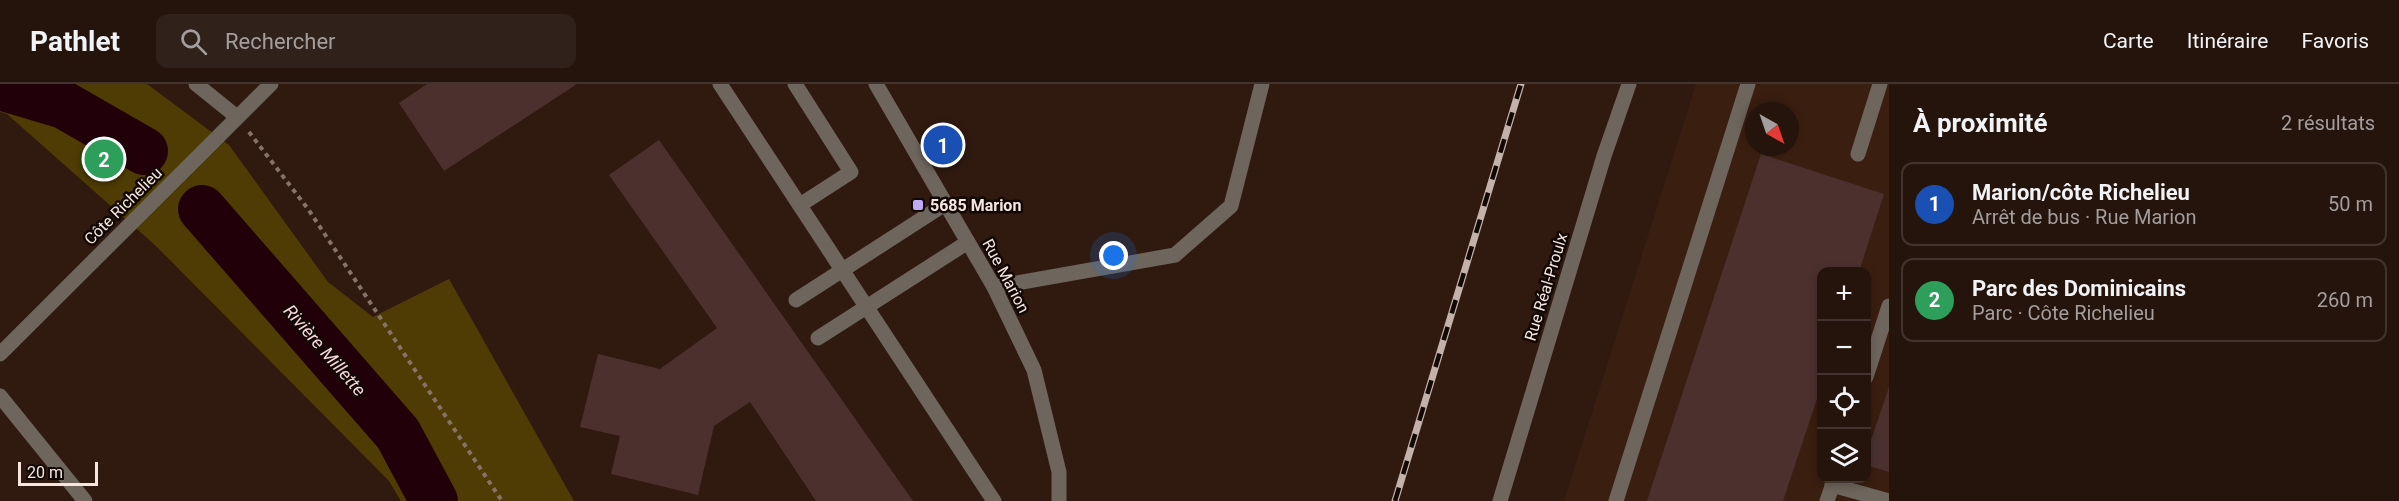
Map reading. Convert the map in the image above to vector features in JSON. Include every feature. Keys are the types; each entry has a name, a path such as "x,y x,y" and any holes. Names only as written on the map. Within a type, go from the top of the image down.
{"street":[{"path":"195,84 237,117"},
{"name":"Côte Richelieu","path":"0,354 271,84"},
{"path":"720,84 994,501"},
{"path":"795,84 851,172 800,206"},
{"name":"Rue Marion","path":"876,84 994,287 1034,370 1059,472 1059,501"},
{"path":"994,287 1175,255 1231,206 1262,84"},
{"name":"Rue Réal-Proulx","path":"1500,501 1602,165 1629,84"},
{"path":"1616,501 1748,84"},
{"path":"1858,154 1880,84"},
{"path":"796,300 945,204"},
{"path":"818,338 968,242"},
{"path":"1867,375 1889,306"},
{"path":"0,396 85,501"},
{"path":"1827,501 1833,483"},
{"path":"1836,483 1889,501"}],"path":[{"path":"237,117 308,209 502,501"}],"shaded area":[{"path":"0,84 147,84 229,145 328,282 373,317 449,279 574,501 401,501 389,481 156,246 7,114 0,112"},
{"path":"1696,84 1889,84 1889,501 1564,501"}],"building":[{"path":"427,84 577,84 444,171 399,103"},
{"path":"659,140 913,501 816,501 750,402 714,426 698,495 611,474 620,436 580,427 598,354 660,369 717,328 609,175"},
{"path":"1760,156 1767,156 1884,194 1861,267 1817,267 1817,399 1783,501 1647,501"},
{"path":"1889,387 1889,472 1871,467 1871,440"}],"waterway":[{"name":"Rivière Millette","path":"0,86 64,105 144,151"},
{"name":"Rivière Millette","path":"202,209 398,434 434,501"}],"railway":[{"path":"1395,501 1521,84"}],"place":[{"name":"Marion/côte Richelieu","path":"943,145"},
{"name":"Parc des Dominicains","path":"104,159"},
{"name":"5685 Marion","path":"918,205"}]}
